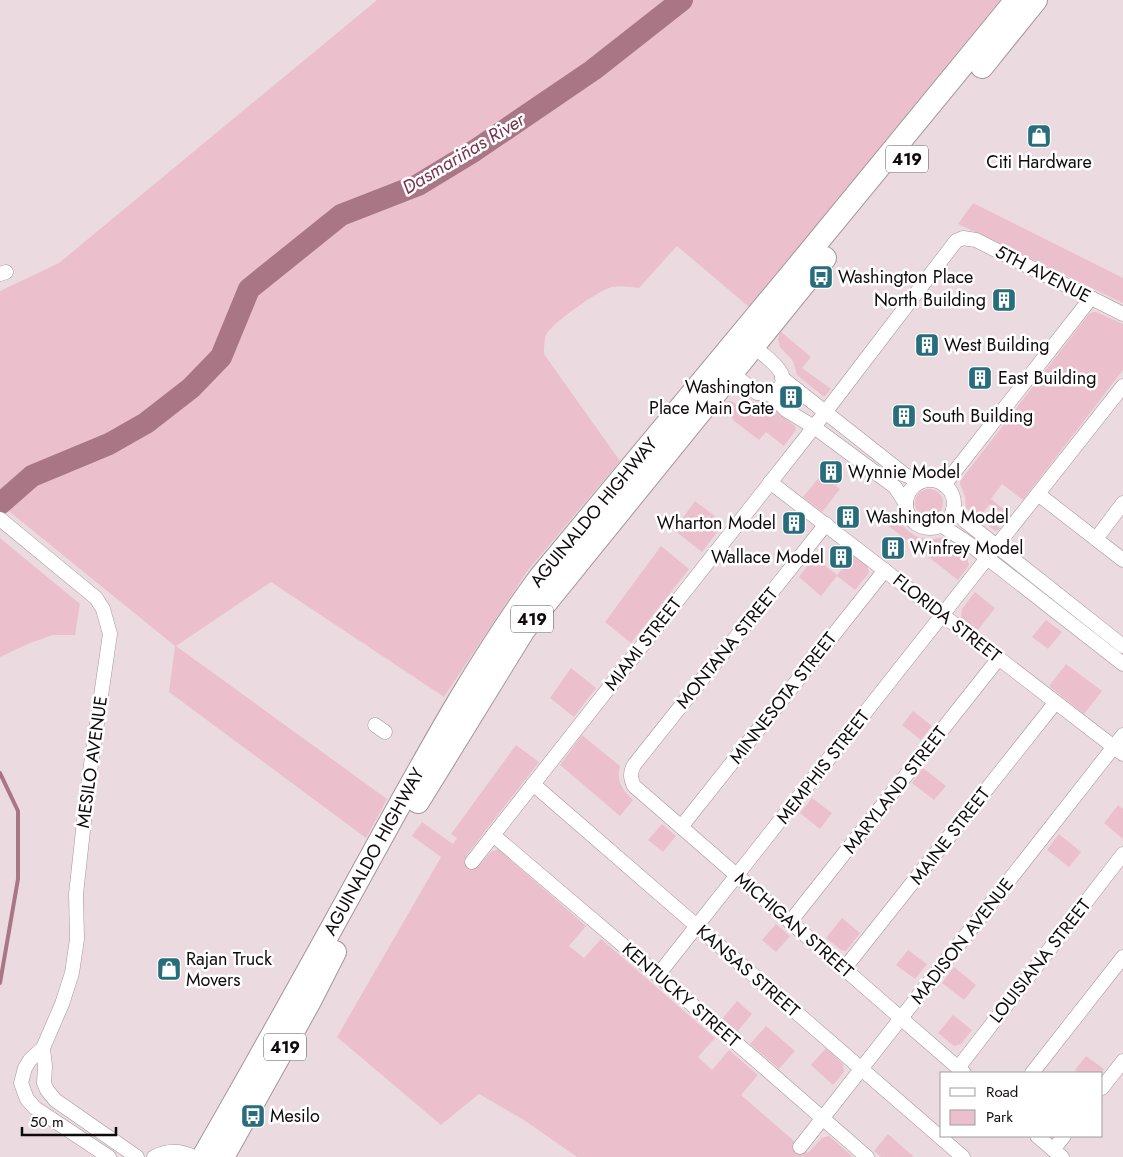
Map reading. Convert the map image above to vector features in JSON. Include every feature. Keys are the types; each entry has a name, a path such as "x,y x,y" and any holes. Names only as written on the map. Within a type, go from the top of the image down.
{"main road":[{"name":"AGUINALDO HIGHWAY","path":"968,72 1016,0"},
{"name":"AGUINALDO HIGHWAY","path":"203,1157 438,753 478,701 524,630 725,368 968,72 1036,0"},
{"name":"AGUINALDO HIGHWAY","path":"223,1157 309,1004 361,904 424,791 438,753"}],"street":[{"name":"5TH AVENUE","path":"962,238 976,240 1123,314"},
{"name":"MIAMI STREET","path":"472,862 825,413 950,247 962,238"},
{"path":"944,485 1091,298"},
{"path":"747,341 778,367 782,378 905,475 922,481 937,481 944,485 952,496 953,509 946,521 941,525 933,527 925,527 918,524 912,519 906,504 895,487 814,427 786,410 770,394"},
{"path":"725,368 758,393 770,394 788,402 814,427"},
{"path":"770,394 778,388 782,378"},
{"name":"MEMPHIS STREET","path":"658,975 1123,386"},
{"path":"906,504 910,490 915,484 922,481"},
{"name":"FLORIDA STREET","path":"770,482 1118,751"},
{"path":"1038,494 1123,560"},
{"path":"1096,539 1123,503"},
{"path":"953,509 1123,646"},
{"name":"MESILO AVENUE","path":"0,520 88,593 103,609 110,634 88,785 76,894 77,939 72,973 62,1004 43,1048 30,1060 25,1068 21,1084 27,1099 35,1108 108,1156"},
{"name":"MONTANA STREET","path":"631,772 634,765 826,524"},
{"path":"941,525 987,558 1123,664"},
{"name":"MINNESOTA STREET","path":"681,827 885,570"},
{"name":"MARYLAND STREET","path":"790,922 999,658"},
{"name":"MAINE STREET","path":"844,969 1055,703"},
{"name":"MADISON AVENUE","path":"800,1147 900,1019 1118,751 1123,735"},
{"name":"MICHIGAN STREET","path":"631,772 634,786 961,1070"},
{"name":"KANSAS STREET","path":"534,784 962,1157"},
{"name":"KENTUCKY STREET","path":"493,835 658,975 867,1157"},
{"name":"LOUISIANA STREET","path":"961,1070 1123,854"},
{"path":"1033,1072 1123,957"},
{"name":"MESILO AVENUE","path":"43,1048 44,1083 55,1100 137,1157"},
{"path":"1103,1087 1123,1061"},
{"path":"1038,1137 1057,1154 1064,1137"},
{"path":"108,1156 115,1143"},
{"path":"154,1157 170,1151 183,1152 194,1157"}],"green space":[{"path":"377,0 1000,0 749,307 677,246 639,288 619,286 606,289 576,308 557,323 546,335 544,354 620,461 528,570 444,697 271,582 176,646 387,799 366,838 169,692 175,646 0,504 0,291 59,263"},
{"path":"973,203 1123,278 1123,303 958,224"},
{"path":"1093,312 1123,324 1123,370 1023,500 1002,484 991,499 1011,515 1009,519 990,504 982,514 1001,529 995,531 966,508 965,496 960,481 1089,314"},
{"path":"780,331 811,357 802,368 831,389 825,396 797,375 793,361 780,347 778,340"},
{"path":"731,401 749,411 774,409 795,426 796,430 784,446 766,432 759,440 734,421 722,402"},
{"path":"821,475 840,489 822,512 803,497"},
{"path":"929,489 939,493 943,503 939,513 929,517 919,513 915,503 919,493"},
{"path":"695,501 724,523 702,552 674,530"},
{"path":"895,511 902,525 913,534 927,539 942,537 967,557 969,565 958,580 886,524"},
{"path":"0,538 80,604 75,635 53,635 0,657"},
{"path":"661,546 689,569 631,643 605,622"},
{"path":"854,555 867,565 869,573 855,590 837,576 821,596 799,577 814,557 837,575"},
{"path":"975,592 995,608 978,630 961,618 962,609"},
{"path":"1046,620 1062,632 1048,649 1032,637"},
{"path":"1066,664 1102,691 1084,714 1049,686"},
{"path":"571,668 596,688 574,717 550,698"},
{"path":"913,711 932,726 921,740 902,725"},
{"path":"582,735 620,766 619,780 633,800 620,816 560,765"},
{"path":"516,745 539,762 466,856 478,866 491,852 498,849 586,926 569,946 584,958 601,939 715,1038 698,1057 712,1070 729,1050 758,1075 741,1095 808,1153 822,1138 829,1136 853,1157 577,1157 524,1120 479,1094 441,1125 337,1037 441,857 412,836 422,822 453,844 457,838 451,834"},
{"path":"923,768 946,786 934,800 912,783"},
{"path":"812,798 832,813 820,829 800,813"},
{"path":"1118,805 1123,809 1123,839 1104,823"},
{"path":"662,824 676,836 663,852 648,840"},
{"path":"1059,834 1081,852 1069,867 1047,850"},
{"path":"842,918 860,933 846,951 841,950 826,938"},
{"path":"776,924 790,936 776,952 762,940"},
{"path":"908,950 927,964 915,979 896,965"},
{"path":"954,967 976,985 964,1000 942,983"},
{"path":"737,1001 752,1014 737,1032 722,1019"},
{"path":"953,1015 972,1030 961,1044 954,1046 938,1033"},
{"path":"766,1026 795,1051 779,1069 750,1044"},
{"path":"826,1048 843,1064 844,1072 833,1085 811,1065"},
{"path":"1086,1056 1104,1069 1102,1072 1078,1072 1075,1070"},
{"path":"888,1134 914,1157 881,1157 874,1151"}],"waterway":[{"name":"Dasmariñas River","path":"0,504 32,476 109,444 146,423 191,388 221,357 249,289 341,215 418,185 474,151 593,70 682,0"},
{"path":"0,773 18,811 18,879 0,983"}],"place":[{"name":"Citi Hardware","path":"1039,136"},
{"name":"Washington Place","path":"821,277"},
{"name":"North Building","path":"1004,300"},
{"name":"West Building","path":"927,345"},
{"name":"East Building","path":"980,378"},
{"name":"Washington Place Main Gate","path":"791,397"},
{"name":"South Building","path":"904,416"},
{"name":"Wynnie Model","path":"831,472"},
{"name":"Washington Model","path":"848,517"},
{"name":"Wharton Model","path":"794,523"},
{"name":"Winfrey Model","path":"893,548"},
{"name":"Wallace Model","path":"841,557"},
{"name":"Rajan Truck Movers","path":"169,969"},
{"name":"Mesilo","path":"253,1116"}]}
